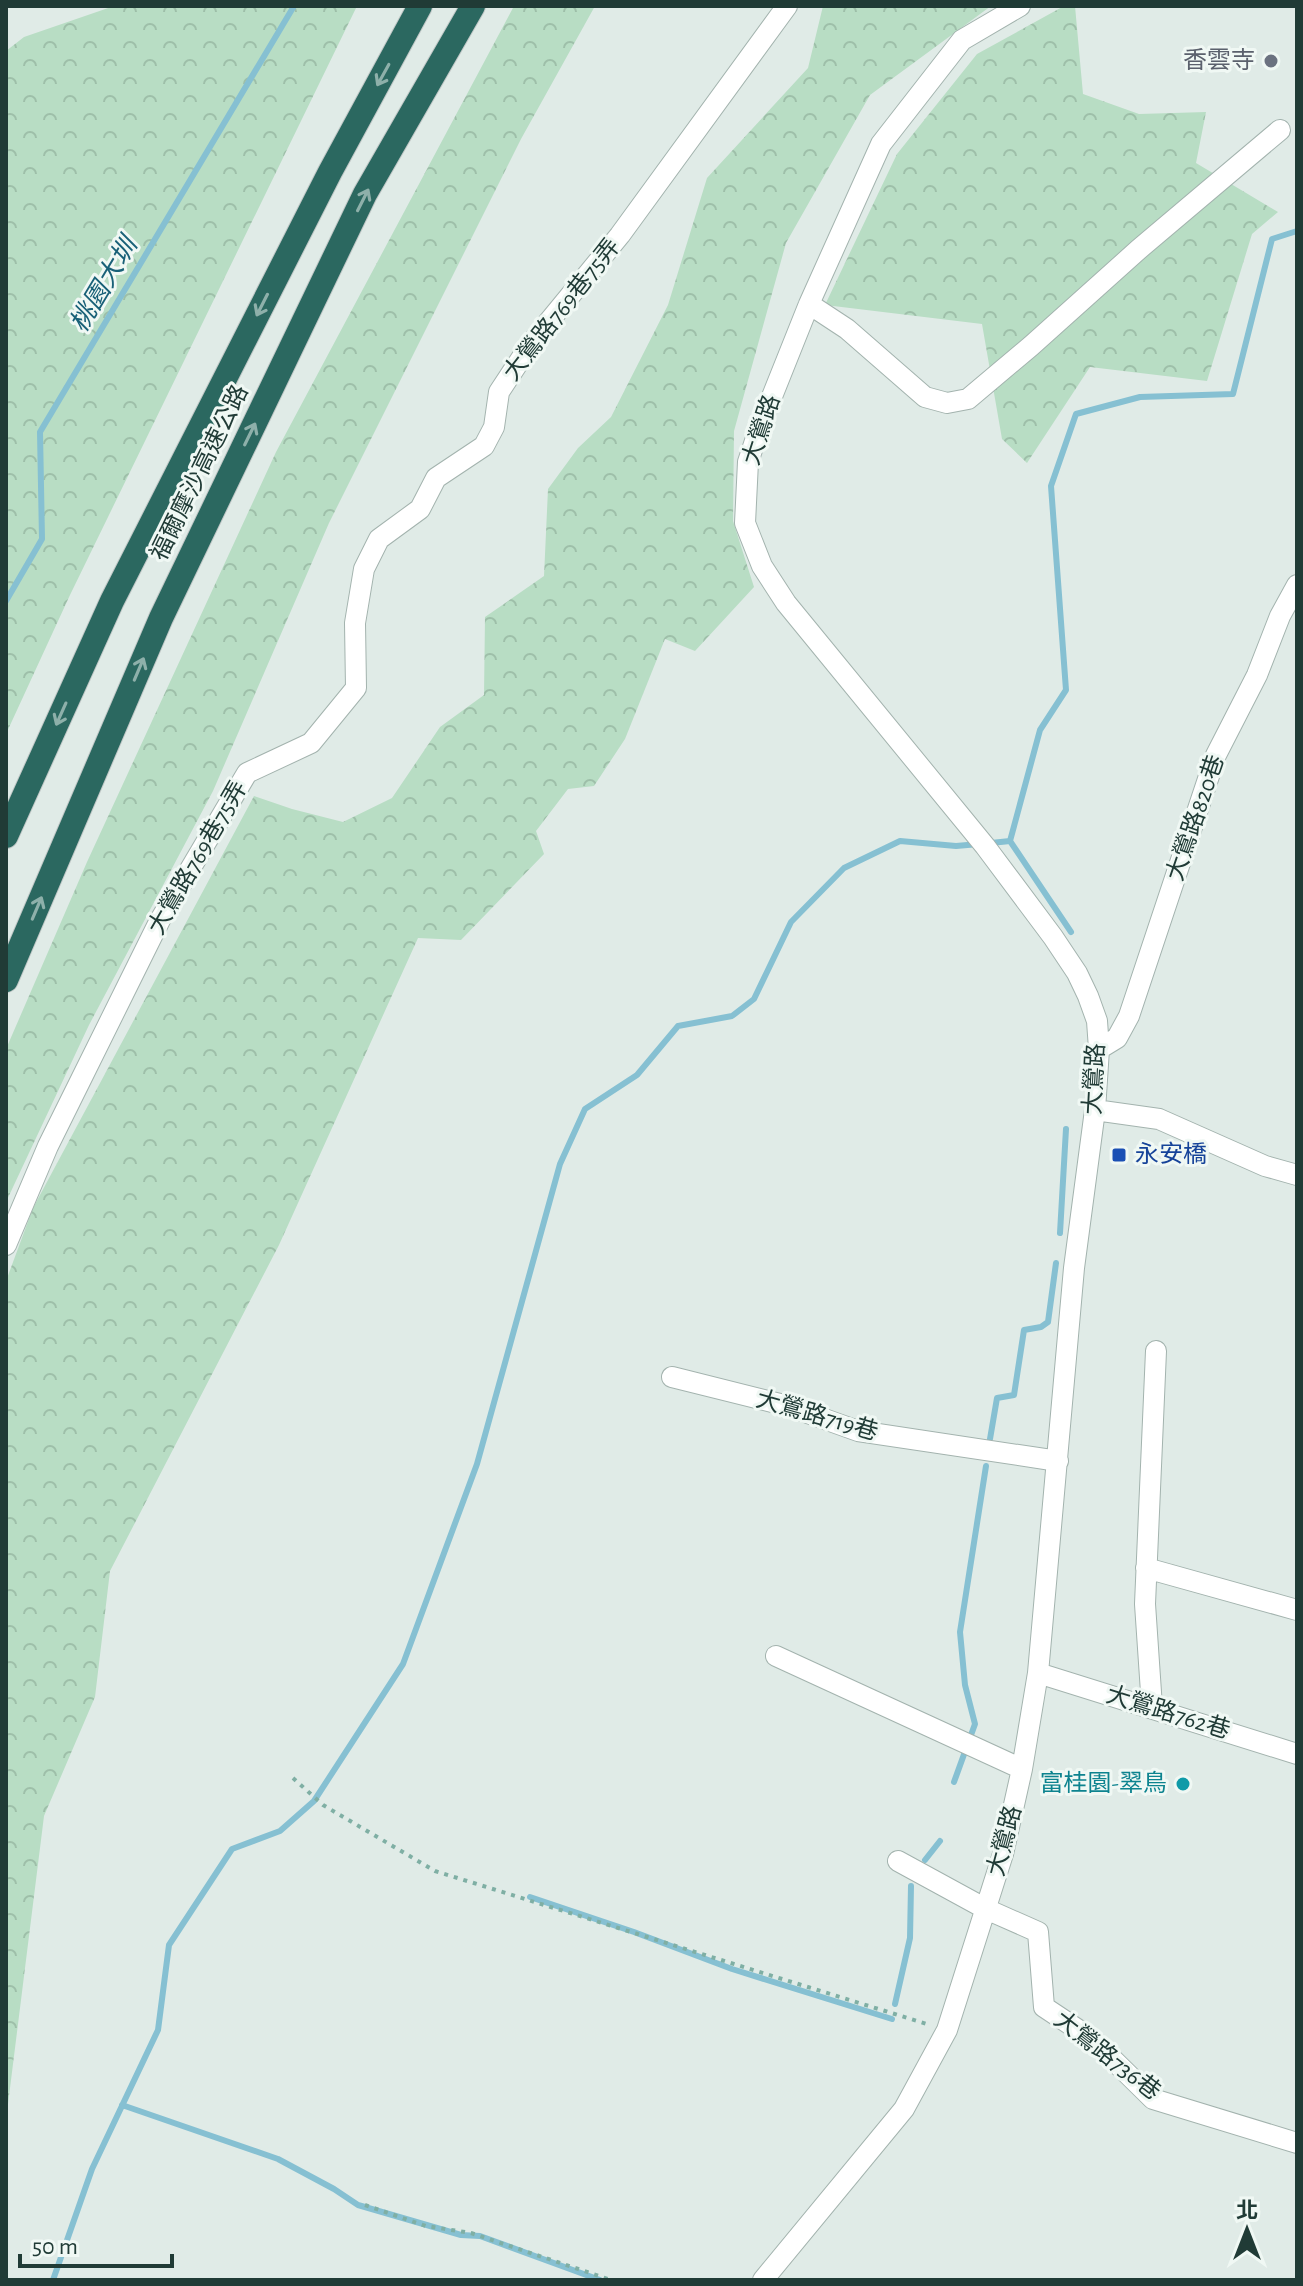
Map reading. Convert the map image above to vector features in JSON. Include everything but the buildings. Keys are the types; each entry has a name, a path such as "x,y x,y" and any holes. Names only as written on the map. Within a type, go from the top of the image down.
{"highway":[{"name":"福爾摩沙高速公路","path":"6,836 112,601 330,172 420,6"},
{"name":"福爾摩沙高速公路","path":"6,980 168,604 365,194 473,6"}],"street":[{"name":"大鶯路769巷75弄","path":"6,1245 48,1146 160,920 247,773 311,743 356,688 355,623 364,569 379,539 420,509 436,478 484,446 494,427 499,392 532,342 620,235 787,6"},
{"name":"大鶯路","path":"763,2280 904,2109 947,2030 1003,1854 1022,1769 1038,1673 1074,1268 1095,1110 1099,1049 1097,1021 1077,973 1053,937 985,846 786,603 762,566 745,523 748,462 809,304 881,144 962,40 1020,6"},
{"path":"809,304 847,329 925,397 947,403 968,399 1280,130"},
{"name":"大鶯路820巷","path":"1099,1049 1117,1038 1129,1016 1216,755 1289,621 1297,585"},
{"path":"1095,1110 1159,1119 1265,1166 1297,1175"},
{"path":"1152,1707 1145,1604 1156,1351"},
{"name":"大鶯路719巷","path":"672,1377 788,1406 858,1431 1058,1461"},
{"path":"1146,1568 1297,1610"},
{"path":"776,1656 1022,1769"},
{"name":"大鶯路762巷","path":"1038,1673 1297,1754"},
{"path":"898,1861 986,1909"},
{"name":"大鶯路736巷","path":"986,1909 1038,1932 1044,2007 1092,2039 1153,2099 1297,2143"}],"path":[{"path":"293,1778 320,1802 435,1871 947,2030"},
{"path":"365,2205 426,2226 471,2233 611,2280"}],"green space":[{"path":"114,6 357,6 70,595 6,734 6,51 24,37"},
{"path":"514,6 595,6 521,139 329,523 213,791 89,1025 6,1202 6,1049 87,862 276,452"},
{"path":"823,6 991,6 870,95 786,243 734,431 733,521 754,587 695,651 665,639 625,739 594,786 568,789 536,831 544,854 461,940 418,938 279,1245 110,1571 95,1697 44,1816 6,2120 6,1281 33,1208 254,796 343,822 392,798 440,727 484,695 485,617 544,576 548,489 578,448 611,417 668,305 707,178 808,68"},
{"path":"1064,6 1075,6 1083,94 1139,114 1206,112 1196,163 1278,212 1252,234 1207,381 1090,367 1027,463 1002,439 982,324 825,305 897,154 977,54"}],"waterway":[{"name":"桃園大圳","path":"6,601 42,539 40,432 294,6"},
{"path":"991,843 1010,841 1040,730 1066,690 1051,486 1076,414 1140,397 1233,394 1272,239 1297,231"},
{"path":"53,2280 92,2169 158,2030 169,1945 232,1849 280,1831 314,1801 403,1664 477,1464 560,1164 585,1109 637,1075 678,1026 732,1016 754,999 791,922 844,868 900,841 956,846 979,844"},
{"path":"1010,841 1071,932"},
{"path":"1060,1233 1066,1129"},
{"path":"990,1439 997,1398 1014,1395 1024,1330 1041,1327 1048,1322 1056,1263"},
{"path":"954,1782 975,1724 965,1685 960,1632 986,1466"},
{"path":"925,1860 940,1841"},
{"path":"895,2004 910,1938 911,1886"},
{"path":"530,1897 732,1969 892,2019"},
{"path":"122,2105 278,2159 358,2205 461,2235 480,2236 600,2280"}],"place":[{"name":"香雲寺","path":"1271,61"},
{"name":"永安橋","path":"1119,1155"},
{"name":"富桂園-翠鳥","path":"1183,1784"}]}
